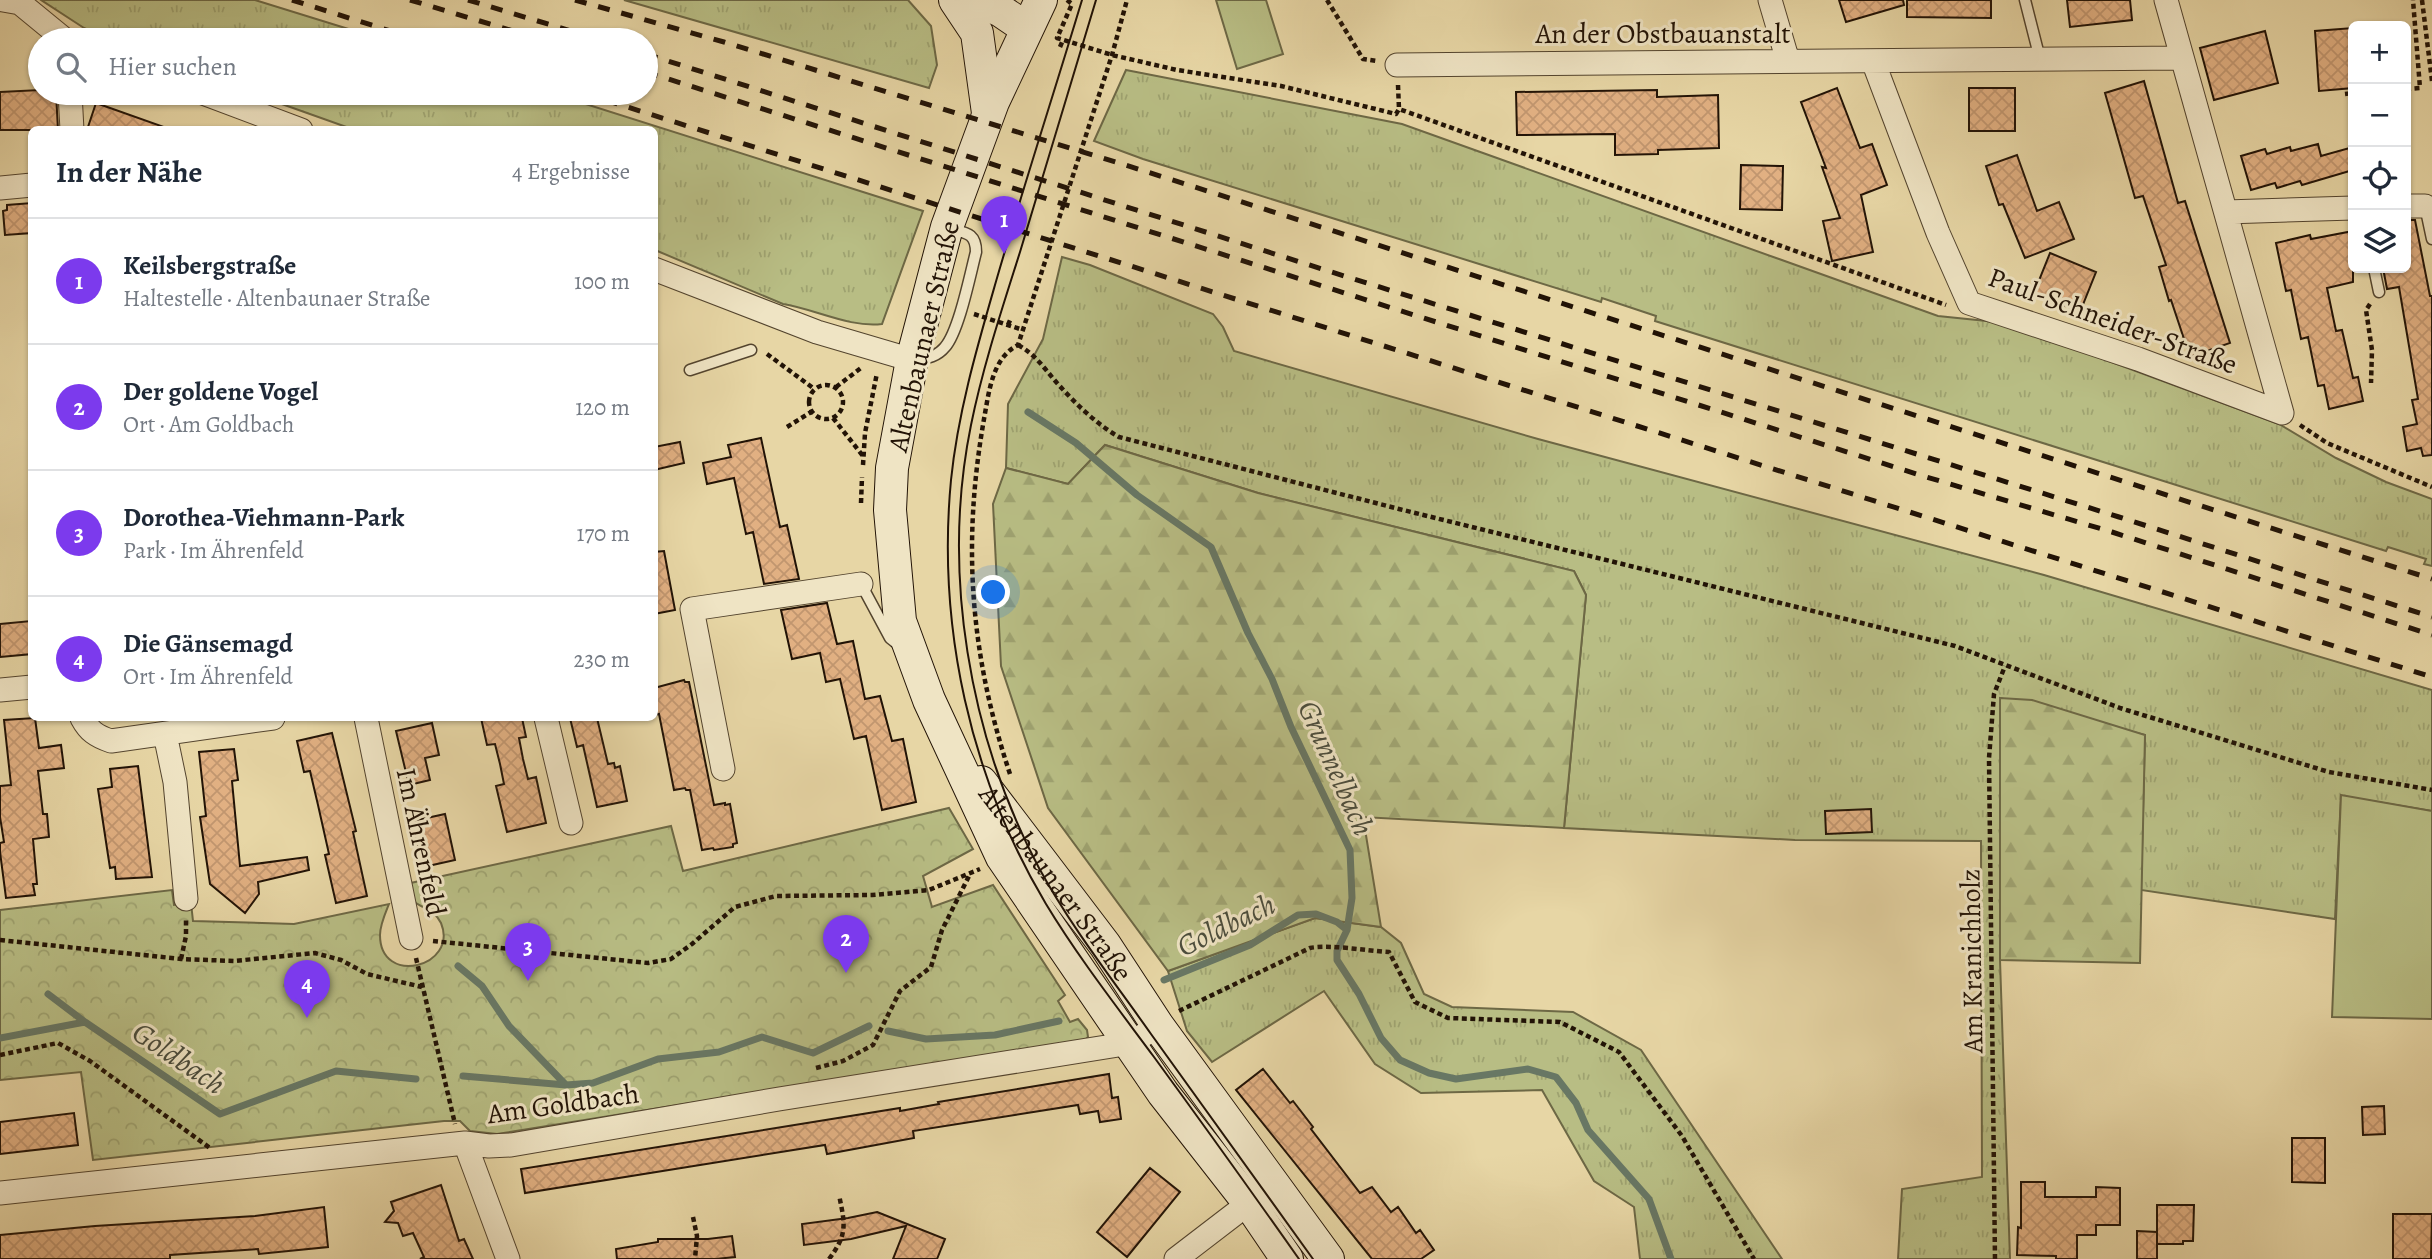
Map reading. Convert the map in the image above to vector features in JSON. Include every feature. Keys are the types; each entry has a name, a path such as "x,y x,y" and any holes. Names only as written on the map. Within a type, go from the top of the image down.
{"main road":[{"path":"955,0 977,33 988,114"},
{"path":"977,0 1026,28"},
{"name":"Altenbaunaer Straße","path":"1041,0 988,114 947,227 912,360 892,468 890,510 900,621 912,657 1002,857 1163,1093 1249,1203 1287,1259"},
{"name":"Altenbaunaer Straße","path":"950,742 1025,837 1105,946 1158,1026 1328,1259"}],"street":[{"path":"3,0 20,3 50,28"},
{"path":"1770,0 1788,61"},
{"path":"2166,0 2282,413"},
{"name":"An der Obstbauanstalt","path":"1397,65 2182,58"},
{"name":"Paul-Schneider-Straße","path":"1873,61 1938,233 1969,303 2138,359 2282,413"},
{"path":"71,105 72,126"},
{"path":"225,105 253,120 281,126"},
{"path":"0,188 28,185"},
{"path":"2226,212 2348,208"},
{"path":"658,271 817,332 912,360"},
{"name":"Altenbaunaer Straße","path":"723,769 692,609 862,584"},
{"path":"0,690 28,687"},
{"path":"84,721 97,736 111,741 253,721"},
{"name":"Im Ährenfeld","path":"367,721 411,937"},
{"path":"547,721 571,823"},
{"path":"165,734 175,782 186,899"},
{"path":"1131,1043 1158,1026"},
{"name":"Am Goldbach","path":"0,1193 465,1143 511,1145 1131,1043"},
{"path":"465,1143 508,1259"},
{"path":"1176,1259 1249,1203"}],"lane":[{"path":"2025,0 2040,59"},
{"path":"2416,206 2432,239"},
{"path":"912,360 932,358 945,348 953,333 976,252 976,242 971,235 947,227"},
{"path":"2375,273 2379,292"},
{"path":"690,369 754,349"},
{"name":"Altenbaunaer Straße","path":"862,584 890,638 912,657"}],"path":[{"path":"1067,0 1072,4 1057,38 1112,55 1177,70 1281,86 1396,114 1399,109 1397,65 1363,59 1327,0"},
{"path":"1012,779 995,728 981,667 972,599 971,528 978,456 988,398 1002,356 1018,345 1112,55 1126,0"},
{"path":"2411,89 2420,88 2413,0"},
{"path":"2422,0 2432,81"},
{"path":"1060,47 1063,40"},
{"path":"1091,56 1093,49"},
{"path":"1399,109 1959,310 1969,303"},
{"path":"2371,383 2372,350 2366,310 2379,292"},
{"path":"960,309 1023,330"},
{"path":"1009,325 1011,318"},
{"path":"1018,345 1032,352 1067,393 1107,430 1119,437 1955,646 2120,708 2329,772 2432,790"},
{"path":"754,349 813,389"},
{"path":"825,384 836,387 843,398 842,410 833,418 820,419 811,412 808,400 813,389 825,384"},
{"path":"787,427 811,412"},
{"path":"2282,413 2327,443 2432,486"},
{"path":"833,418 863,456"},
{"name":"Am Kranichholz","path":"1995,1259 1989,758 1994,694 2006,666"},
{"path":"443,942 648,963 671,959 735,907 776,896 872,895 929,890 992,863"},
{"path":"812,1069 843,1061 873,1045 900,991 931,967 942,930 969,875"},
{"path":"181,959 186,936 186,899"},
{"path":"0,940 181,959 234,961 315,953 341,960 367,974 422,986 455,1124 465,1143"},
{"path":"1158,1026 1184,1008 1310,948 1323,945 1389,952 1415,1002 1448,1018 1559,1022 1619,1052 1682,1136 1754,1259"},
{"path":"0,1055 58,1043 90,1061 214,1150"},
{"path":"829,1259 842,1242 844,1220 839,1195"},
{"path":"693,1217 697,1236 695,1259"}],"green space":[{"path":"41,0 255,0 345,28 84,28"},
{"path":"624,0 908,0 931,26 937,65 929,88"},
{"path":"1216,0 1266,0 1283,54 1237,69"},
{"path":"1126,70 1402,124 1938,316 2006,323 2279,424 2336,458 2386,482 2432,499 2432,566 2424,564 2426,559 2388,547 2386,551 1655,321 1656,316 1602,298 1601,302 1143,159 1094,141"},
{"path":"285,105 589,105 655,126 344,126"},
{"path":"658,127 923,211 882,324 845,321 783,304 658,251"},
{"path":"1062,257 1090,265 1213,314 1223,327 1234,351 1538,439 2044,575 2432,690 2432,811 2341,796 2335,919 2141,890 2145,735 2000,698 2000,960 2010,1259 1898,1259 1902,1189 1982,1177 1981,841 1795,840 1564,828 1586,595 1574,571 1258,493 1105,445 1068,484 1006,468 1008,404 1043,339"},
{"path":"1105,445 1258,493 1574,571 1586,595 1564,828 1363,817 1381,927 1315,918 1168,971 1048,808 1001,666 993,504 1006,468 1068,484"},
{"path":"2000,698 2032,700 2145,735 2140,963 2000,960"},
{"path":"2341,795 2432,811 2432,1019 2332,1017"},
{"path":"949,808 973,849 923,876 932,907 993,885 1065,995 1058,1001 1070,1022 1078,1019 1087,1030 1088,1037 1085,1040 497,1134 470,1131 460,1121 444,1121 93,1160 81,1072 0,1080 0,910 172,890 174,905 191,903 193,921 294,924 389,904 380,931 383,951 392,961 404,966 417,965 430,960 439,951 444,938 439,919 414,901 406,884 671,826 683,871"},
{"path":"1315,918 1381,927 1401,943 1424,994 1452,1007 1573,1012 1641,1050 1782,1259 1640,1259 1634,1207 1594,1181 1542,1090 1421,1093 1375,1064 1324,991 1212,1062 1187,1031 1168,971"}],"building":[{"path":"1839,0 1903,0 1904,5 1846,22"},
{"path":"1907,0 1991,0 1991,18 1907,17"},
{"path":"2067,0 2130,0 2132,20 2070,27"},
{"path":"2348,28 2348,88 2319,91 2315,31"},
{"path":"2265,31 2278,83 2214,100 2200,48"},
{"path":"2144,81 2178,203 2185,201 2230,343 2190,357 2159,267 2166,265 2143,196 2135,198 2105,93"},
{"path":"1837,88 1860,148 1872,144 1887,185 1861,195 1873,252 1832,261 1823,221 1840,218 1822,167 1826,168 1801,102"},
{"path":"1969,88 2015,88 2015,131 1969,131"},
{"path":"1657,90 1657,97 1718,95 1719,148 1658,150 1658,154 1615,155 1615,134 1517,135 1516,92"},
{"path":"28,91 28,105 57,105 58,126 0,130 0,92"},
{"path":"95,105 102,105 161,126 88,126"},
{"path":"2318,144 2321,156 2348,148 2348,171 2302,185 2300,181 2277,188 2275,183 2251,190 2241,156 2265,149 2267,154 2290,147 2291,151"},
{"path":"2017,155 2037,211 2059,202 2074,239 2025,258 2003,204 1999,205 1986,166"},
{"path":"1741,165 1783,166 1782,210 1740,209"},
{"path":"28,203 28,233 5,235 3,211 7,210 7,205"},
{"path":"2411,220 2415,220 2432,296 2432,455 2423,456 2421,448 2407,451 2403,427 2417,424 2412,400 2418,399 2399,287 2387,289 2384,273 2411,273"},
{"path":"2348,232 2348,273 2353,273 2353,282 2327,288 2336,331 2342,330 2353,378 2358,377 2363,401 2329,409 2324,385 2318,386 2308,337 2301,339 2291,290 2286,291 2276,243 2310,235 2311,239"},
{"path":"2050,253 2096,272 2080,312 2034,293"},
{"path":"761,438 780,527 787,525 799,579 764,584 753,532 746,534 734,478 707,484 703,463 731,457 728,445"},
{"path":"680,442 684,463 658,469 658,446"},
{"path":"664,551 675,610 658,613 658,552"},
{"path":"827,603 837,644 853,641 865,699 880,696 892,741 903,739 916,802 882,810 866,736 854,739 840,679 826,682 820,653 792,659 781,610"},
{"path":"28,621 28,654 0,657 0,624"},
{"path":"684,680 689,682 714,805 730,804 737,843 733,844 733,847 702,850 690,790 674,790 658,714 658,687"},
{"path":"28,718 28,721 35,721 39,748 61,745 64,768 38,771 43,814 47,814 49,837 33,839 37,884 33,884 35,895 6,898 0,852 0,843 4,842 0,817 0,786 11,785 4,720"},
{"path":"482,721 523,721 526,737 519,738 523,759 528,779 536,777 546,823 507,832 496,786 504,784 500,764 495,744 487,745"},
{"path":"571,721 598,721 608,764 614,763 615,768 620,766 627,801 597,807 583,745 577,747"},
{"path":"432,723 439,755 425,758 430,780 409,785 396,731"},
{"path":"332,733 356,831 353,832 367,896 336,903 325,855 329,854 310,771 304,772 297,741"},
{"path":"234,749 238,780 232,781 240,866 307,857 309,870 258,882 259,894 245,913 210,884 200,817 206,816 199,752"},
{"path":"138,766 152,877 116,879 115,867 110,868 98,789 112,787 110,769"},
{"path":"1871,809 1872,832 1826,834 1825,811"},
{"path":"445,814 455,860 428,866 425,852 420,853 413,821"},
{"path":"1263,1069 1290,1103 1293,1101 1360,1193 1372,1187 1391,1212 1398,1207 1416,1233 1420,1230 1434,1250 1421,1259 1372,1259 1236,1090"},
{"path":"1109,1074 1112,1098 1118,1097 1121,1119 1100,1122 1098,1111 1080,1114 1078,1105 913,1131 914,1138 827,1154 825,1145 525,1193 521,1169 900,1108 900,1111 939,1104 938,1102"},
{"path":"2384,1106 2385,1134 2363,1135 2362,1107"},
{"path":"74,1113 78,1145 0,1154 0,1122"},
{"path":"2292,1138 2325,1138 2325,1183 2292,1182"},
{"path":"1150,1168 1180,1192 1127,1257 1097,1232"},
{"path":"2021,1182 2045,1182 2045,1197 2096,1197 2096,1187 2120,1188 2120,1225 2096,1225 2096,1235 2077,1235 2077,1259 2017,1255 2018,1227 2021,1228"},
{"path":"441,1185 459,1241 464,1239 473,1259 420,1259 424,1257 413,1233 403,1236 398,1223 385,1222 394,1211 391,1202"},
{"path":"2157,1205 2194,1205 2193,1241 2183,1241 2183,1244 2157,1244"},
{"path":"324,1207 328,1247 259,1254 258,1249 170,1255 170,1259 0,1259 0,1235 255,1216"},
{"path":"877,1212 945,1239 937,1259 893,1259 906,1226 851,1239 804,1245 802,1224"},
{"path":"2393,1214 2432,1214 2431,1259 2393,1259"},
{"path":"2137,1231 2157,1232 2157,1259 2137,1259"},
{"path":"732,1236 735,1257 617,1259 616,1249 658,1242 658,1239"}],"waterway":[{"name":"Grunnelbach","path":"1028,412 1076,443 1137,495 1211,547 1248,633 1272,679 1291,727 1350,850 1352,898 1347,930 1337,951 1337,960 1359,994 1381,1038 1400,1060 1429,1073 1456,1079 1528,1069 1556,1077 1576,1103 1588,1130 1649,1199 1671,1259"},
{"name":"Goldbach","path":"1164,980 1250,945 1298,915 1316,914 1337,922 1347,930"},
{"path":"458,966 482,986 509,1026 566,1085"},
{"path":"48,994 85,1022"},
{"name":"Goldbach","path":"888,1031 926,1039 995,1035 1059,1021"},
{"name":"Goldbach","path":"0,1038 85,1022 220,1114 336,1071 416,1079"},
{"name":"Goldbach","path":"463,1076 566,1085 593,1083 658,1059 719,1052 762,1037 813,1053 869,1026"}],"tram line":[{"path":"1082,0 997,278 958,429 951,480 948,535 949,590 955,645 979,753 997,805 1046,904 1084,963 1299,1259"},
{"path":"1096,0 993,338 971,425 962,481 959,538 967,652 979,709 995,764 1015,817 1051,890 1093,953 1313,1259"}],"railway":[{"path":"292,0 381,28"},
{"path":"410,0 503,28"},
{"path":"468,0 561,28"},
{"path":"575,0 724,42 1122,164 2432,579"},
{"path":"658,58 2432,617"},
{"path":"658,76 2432,635"},
{"path":"621,105 2432,677"}],"place":[{"name":"Keilsbergstraße","path":"1004,254"},
{"name":"Der goldene Vogel","path":"846,973"},
{"name":"Dorothea-Viehmann-Park","path":"528,981"},
{"name":"Die Gänsemagd","path":"307,1018"}]}
